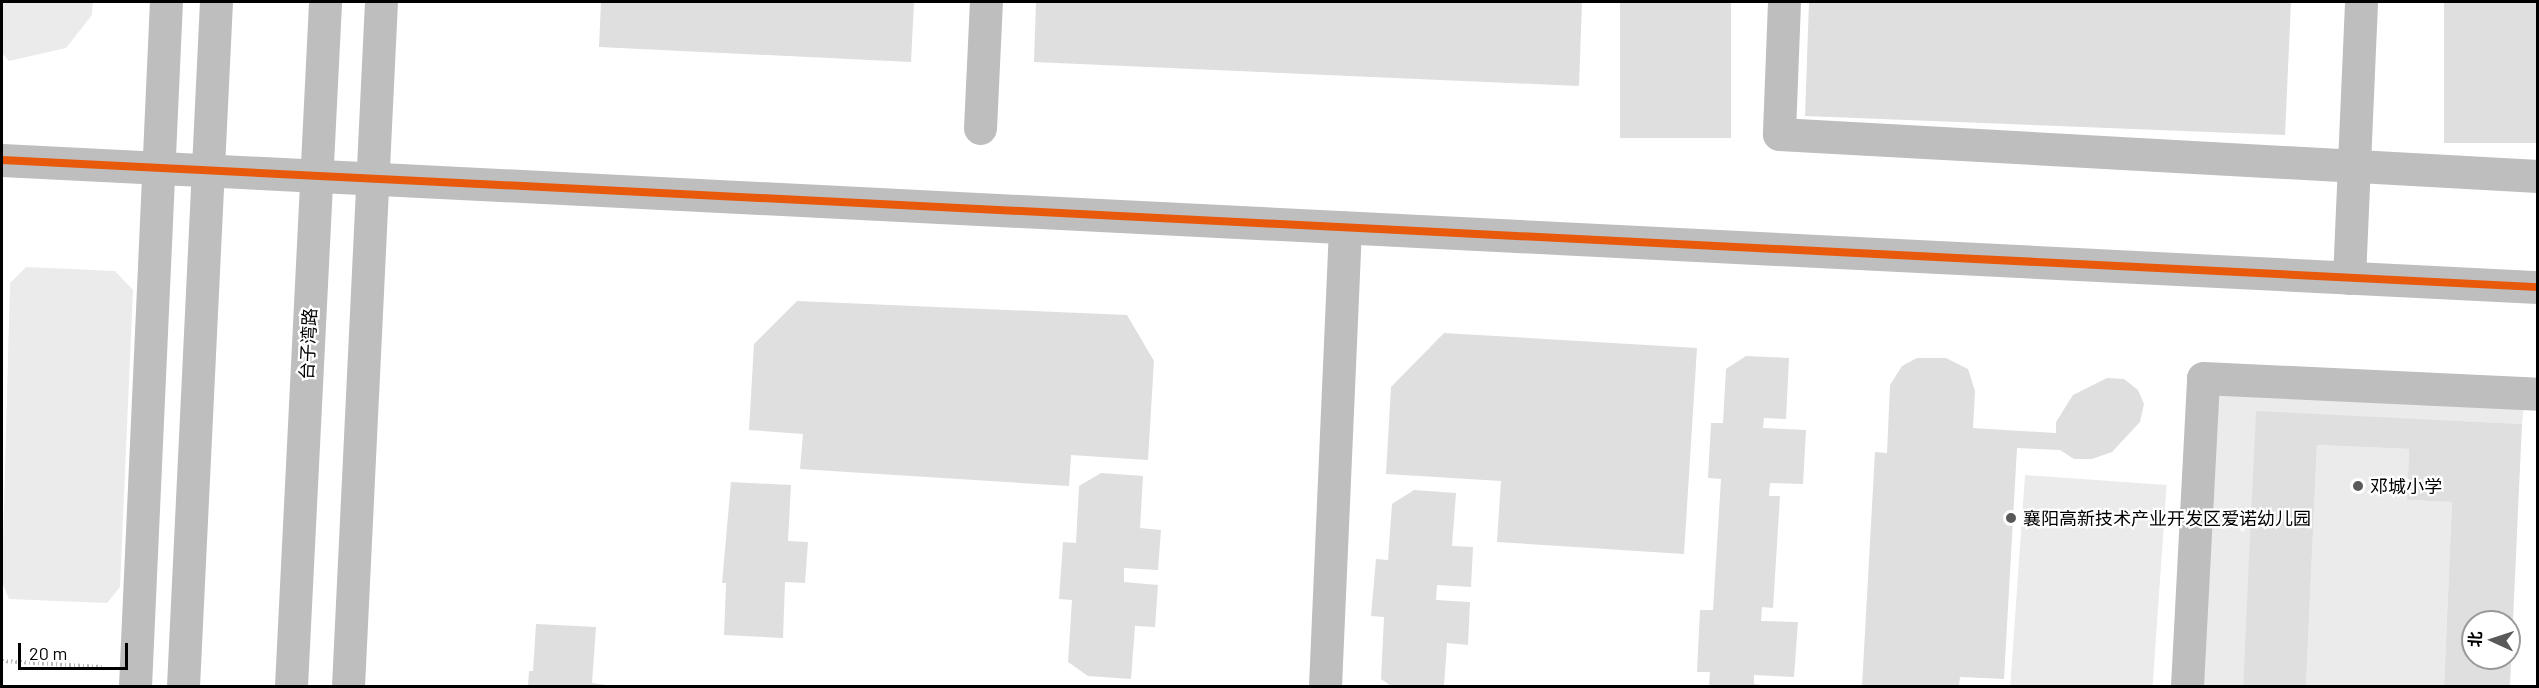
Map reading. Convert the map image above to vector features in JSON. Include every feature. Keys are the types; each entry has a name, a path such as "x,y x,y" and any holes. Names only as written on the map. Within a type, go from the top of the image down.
{"street":[{"path":"136,678 166,2"},
{"path":"183,687 216,2"},
{"name":"台子湾路","path":"291,687 325,2"},
{"path":"348,687 381,2"},
{"path":"980,128 986,2"},
{"path":"1784,2 1779,134 2538,176"},
{"path":"2349,278 2361,2"},
{"path":"2,160 159,166 2538,287"},
{"path":"1325,687 1345,227"},
{"path":"2187,687 2203,378 2538,394"}],"path":[{"path":"2,661 136,678"}],"shaded area":[{"path":"2,2 93,2 92,15 66,48 9,61 2,53"},
{"path":"26,267 115,271 133,290 120,587 107,603 9,599 2,582 10,283"},
{"path":"2203,378 2525,394 2522,424 2257,412 2243,686 2187,686"},
{"path":"2317,445 2409,449 2407,500 2452,502 2444,686 2306,686"},
{"path":"2025,475 2167,485 2153,686 2010,685"}],"building":[{"path":"601,2 914,2 911,62 599,47"},
{"path":"1036,2 1582,2 1579,86 1034,62"},
{"path":"1620,2 1731,2 1731,138 1620,138"},
{"path":"1809,2 2291,2 2285,135 1805,116"},
{"path":"2444,2 2538,2 2538,143 2444,143"},
{"path":"797,301 1127,315 1154,361 1148,460 1071,455 1069,486 800,469 803,434 749,430 754,344"},
{"path":"1444,333 1697,348 1684,554 1497,542 1501,481 1386,474 1391,387"},
{"path":"1746,356 1789,358 1786,419 1764,418 1763,428 1806,430 1803,484 1770,483 1769,496 1780,496 1773,608 1762,607 1761,621 1798,622 1794,677 1754,675 1754,684 1769,686 1709,686 1710,672 1697,672 1700,610 1713,610 1721,479 1708,478 1711,423 1723,423 1726,369"},
{"path":"1917,358 1946,358 1968,369 1975,391 1973,428 2056,433 2056,422 2073,395 2107,378 2124,379 2138,390 2144,404 2140,422 2112,452 2092,459 2074,459 2060,450 2017,448 2004,679 1960,677 1959,686 1862,686 1875,452 1887,453 1890,385 1902,366"},
{"path":"2256,411 2522,424 2513,610 2461,610 2461,670 2511,670 2510,686 2444,686 2452,502 2407,500 2409,449 2317,445 2306,686 2243,686"},
{"path":"1101,473 1143,476 1140,528 1161,530 1158,570 1124,568 1124,582 1158,585 1155,627 1135,626 1131,679 1088,676 1068,662 1072,600 1059,599 1063,542 1076,543 1079,486"},
{"path":"731,482 791,485 788,541 808,542 805,583 785,582 783,638 724,635 726,583 722,583"},
{"path":"1414,490 1456,493 1452,546 1473,547 1471,587 1437,585 1436,600 1470,602 1468,645 1447,643 1444,686 1391,686 1381,679 1384,617 1371,616 1376,559 1388,560 1392,504"},
{"path":"536,624 596,627 592,683 612,686 528,686 529,671 533,671"}],"cycle path":[{"path":"2,160 2538,287"}],"place":[{"name":"邓城小学","path":"2358,486"},
{"name":"襄阳高新技术产业开发区爱诺幼儿园","path":"2011,518"}]}
